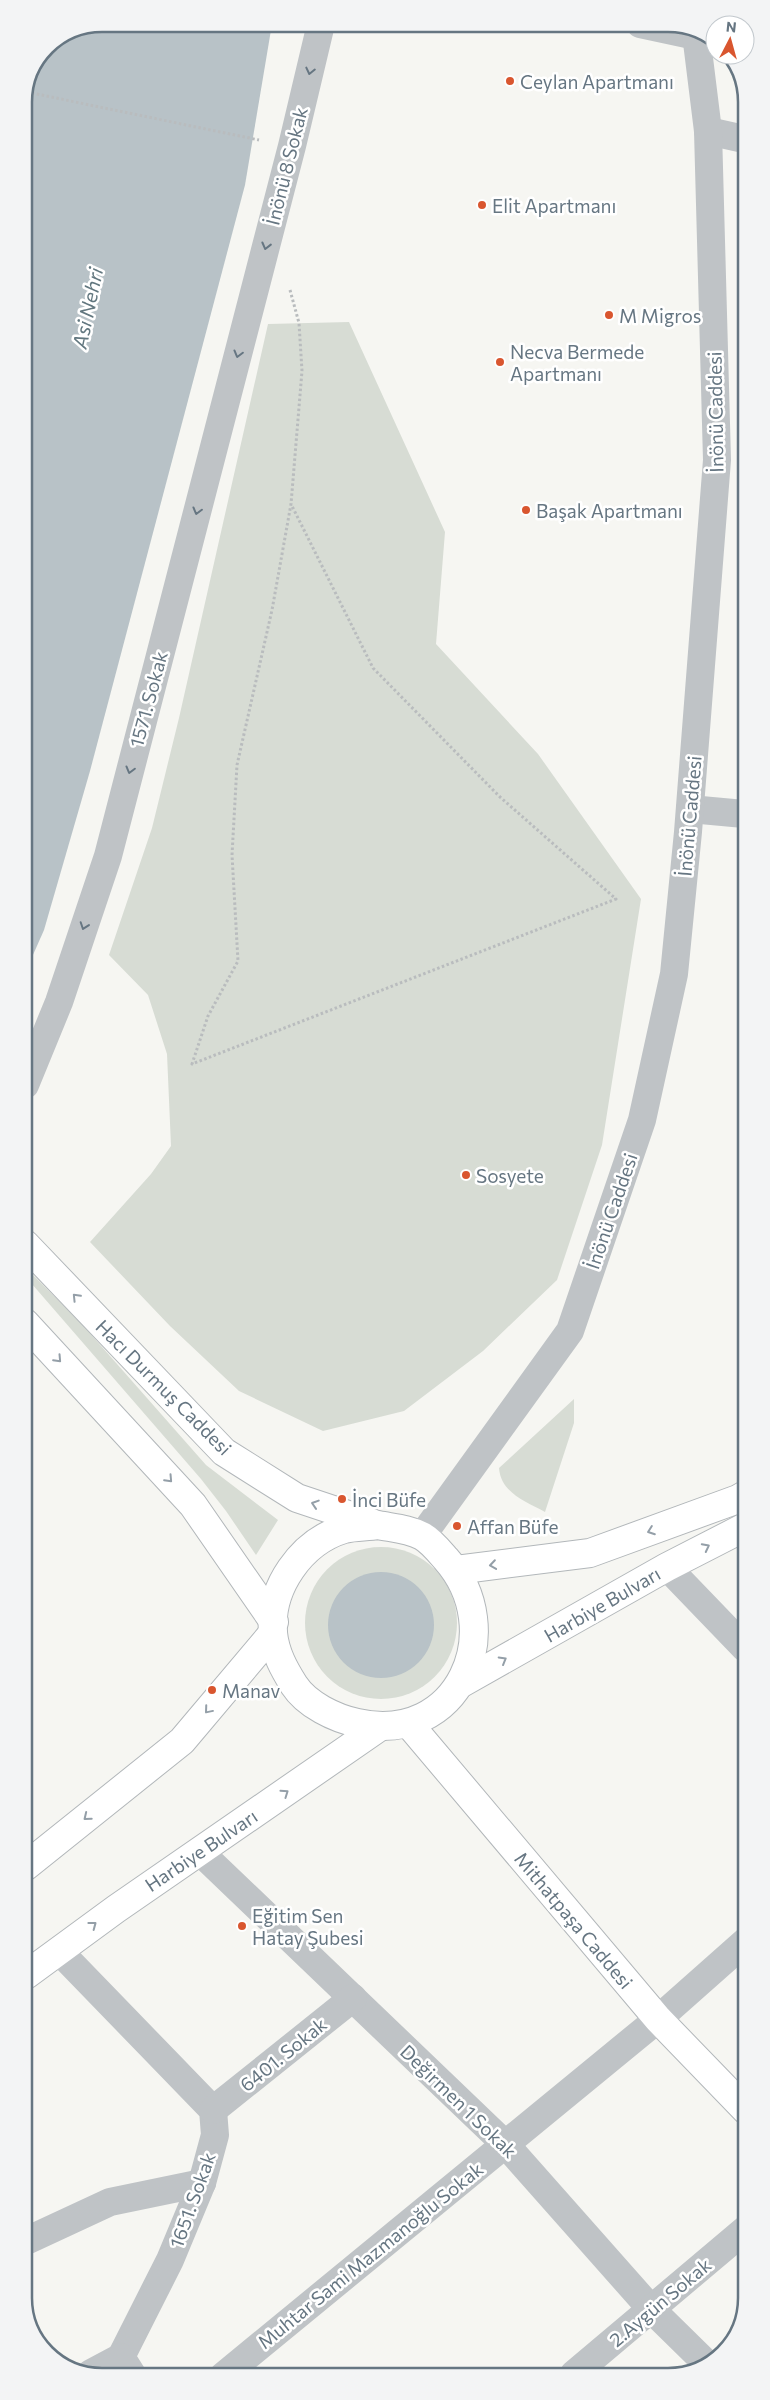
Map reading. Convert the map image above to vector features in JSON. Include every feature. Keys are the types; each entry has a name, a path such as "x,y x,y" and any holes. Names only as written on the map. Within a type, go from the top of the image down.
{"main road":[{"name":"Hacı Durmuş Caddesi","path":"32,1251 224,1452 297,1498 378,1525"},
{"path":"32,1332 193,1505 274,1627 182,1741 32,1861"},
{"path":"456,1570 590,1553 738,1499"},
{"name":"Harbiye Bulvarı","path":"378,1525 405,1529 422,1536 437,1548 456,1570 469,1597 473,1627 472,1657 460,1684 438,1710 409,1724 378,1728 346,1721 318,1708 296,1688 280,1662 274,1627 276,1599 290,1568 314,1544 344,1529 378,1525"},
{"name":"Harbiye Bulvarı","path":"460,1684 667,1567 738,1531"},
{"name":"Mithatpaşa Caddesi","path":"409,1724 658,2019 738,2102"},
{"name":"Harbiye Bulvarı","path":"32,1970 116,1909 378,1728"}],"street":[{"name":"İnönü 8 Sokak","path":"250,307 319,32"},
{"name":"İnönü Caddesi","path":"422,1536 570,1331 642,1120 674,974 690,809 717,460 708,131 697,39"},
{"path":"708,131 738,138"},
{"name":"1571. Sokak","path":"32,1068 59,1002 108,856 250,307"},
{"path":"690,809 738,813"},
{"path":"667,1567 738,1640"},
{"name":"Değirmen 1 Sokak","path":"200,1852 506,2145 652,2310 701,2358"},
{"name":"Muhtar Sami Mazmanoğlu Sokak","path":"234,2367 658,2019 738,1948"},
{"path":"59,1950 213,2110"},
{"name":"6401. Sokak","path":"213,2110 353,1998"},
{"name":"1651. Sokak","path":"127,2366 202,2182 215,2135 213,2110"},
{"path":"32,2238 110,2202 202,2182"},
{"name":"2.Aygün Sokak","path":"581,2368 738,2236"}],"path":[{"path":"33,93 292,146"},
{"path":"291,504 373,668 500,797 616,899 192,1064 208,1016 238,961 232,855 237,766 272,610 291,504 302,371 299,323"}],"shaded area":[{"path":"349,322 445,532 436,644 538,754 641,899 602,1145 557,1280 483,1351 404,1411 323,1431 239,1391 170,1326 90,1242 151,1174 171,1146 167,1054 148,995 109,955 152,828 179,718 268,324"},
{"path":"32,1274 80,1322 206,1465 278,1520 256,1555 201,1479 32,1284"},
{"path":"574,1399 574,1423 545,1512 522,1500 509,1490 504,1484 499,1468"},
{"path":"381,1547 410,1553 435,1569 451,1594 457,1623 451,1652 435,1677 410,1693 381,1699 352,1693 327,1677 311,1652 305,1623 311,1594 327,1569 352,1553"}],"water":[{"name":"Asi Nehri","path":"103,32 271,32 245,185 90,771 44,930 32,957 32,103 34,89 44,64 53,53 64,44 89,34"},
{"path":"381,1572 401,1576 418,1588 430,1605 434,1625 430,1645 418,1662 401,1674 381,1678 361,1674 344,1662 332,1645 328,1625 332,1605 344,1588 361,1576"}],"place":[{"name":"Ceylan Apartmanı","path":"510,81"},
{"name":"Elit Apartmanı","path":"482,205"},
{"name":"M Migros","path":"609,315"},
{"name":"Necva Bermede Apartmanı","path":"500,362"},
{"name":"Başak Apartmanı","path":"526,510"},
{"name":"Sosyete","path":"466,1175"},
{"name":"İnci Büfe","path":"342,1499"},
{"name":"Affan Büfe","path":"457,1526"},
{"name":"Manav","path":"212,1690"},
{"name":"Eğitim Sen Hatay Şubesi","path":"242,1926"}]}
